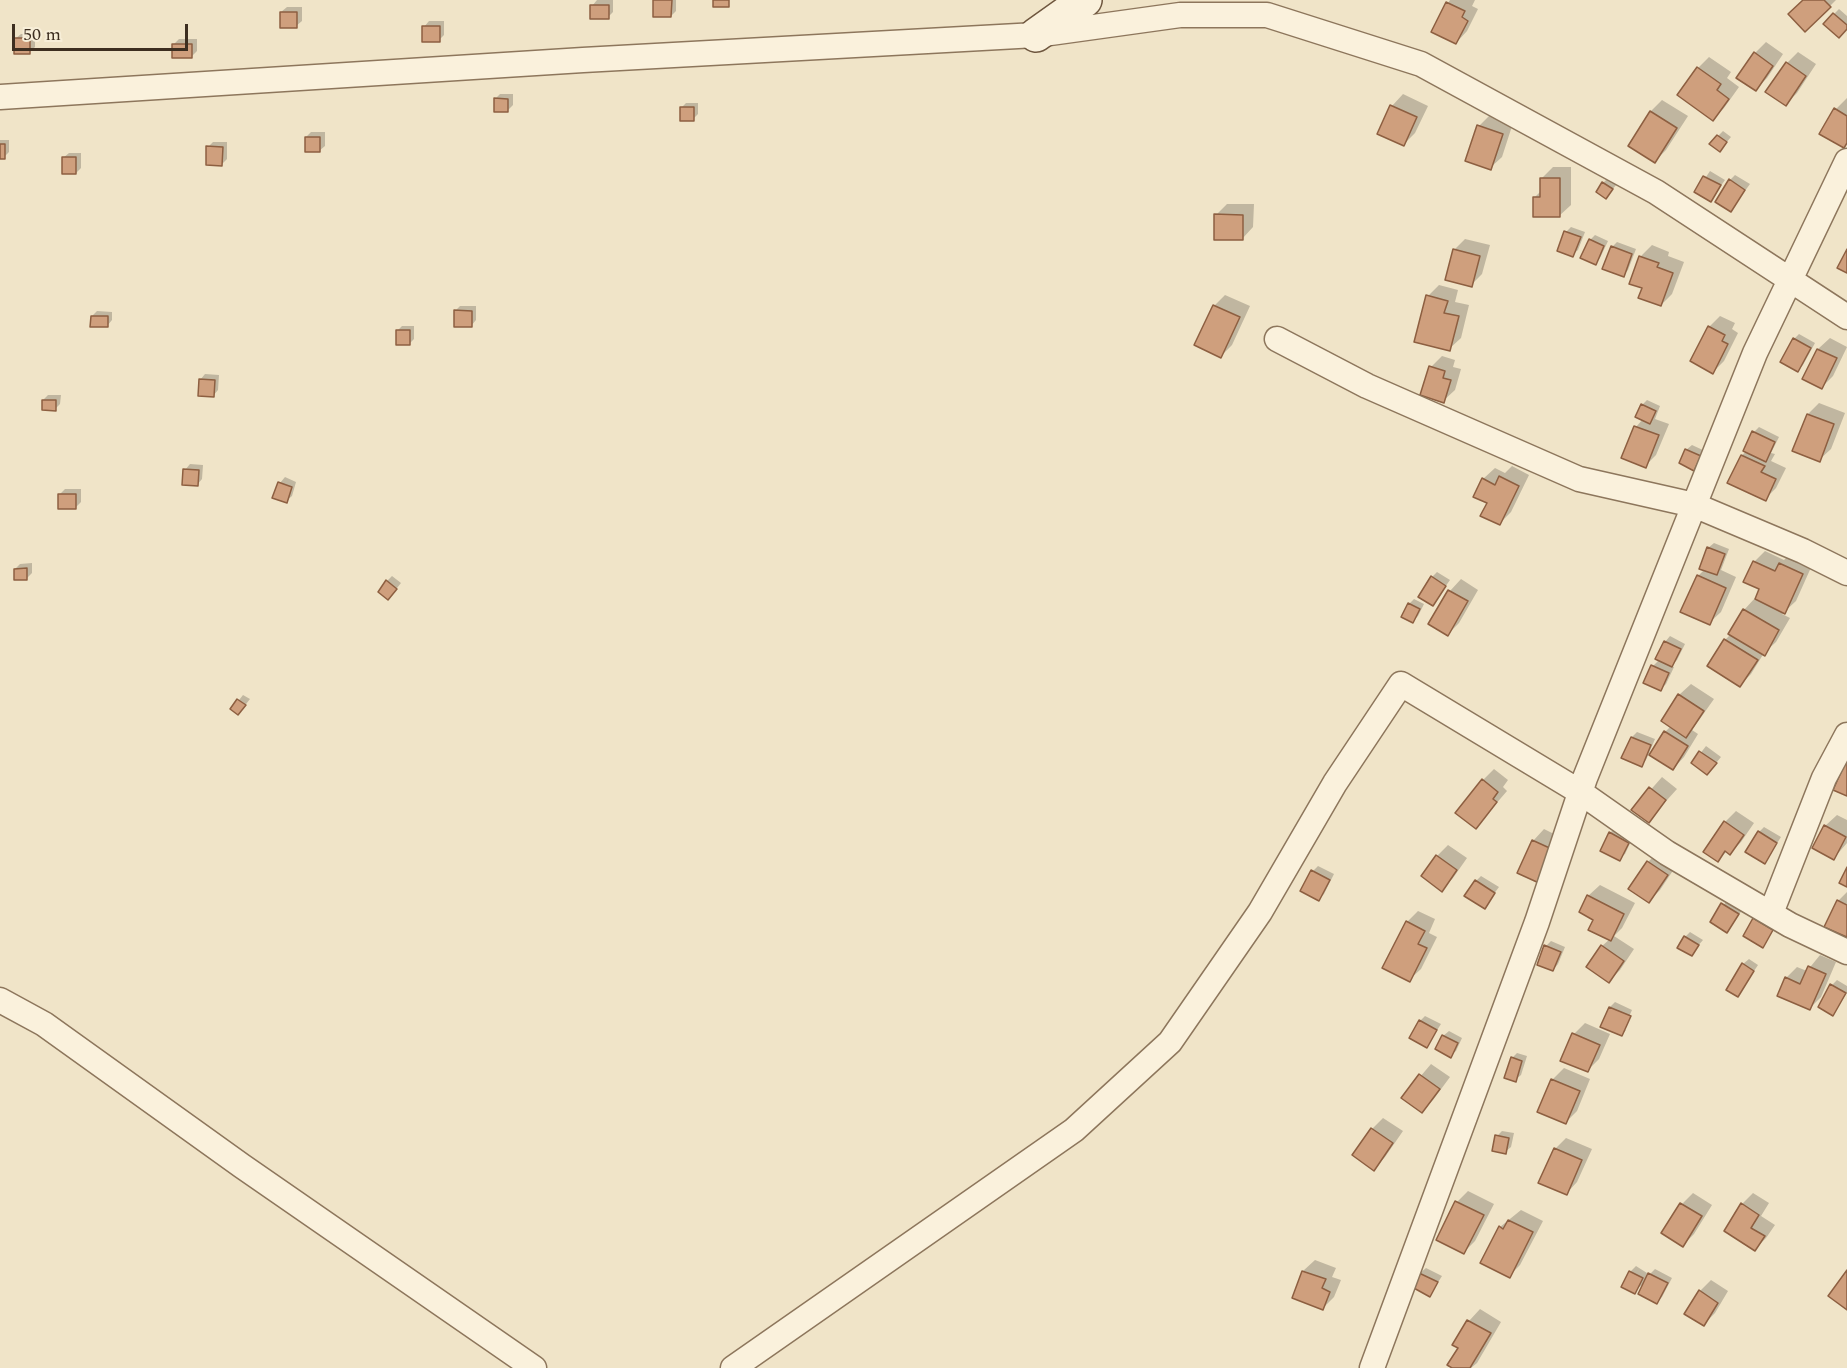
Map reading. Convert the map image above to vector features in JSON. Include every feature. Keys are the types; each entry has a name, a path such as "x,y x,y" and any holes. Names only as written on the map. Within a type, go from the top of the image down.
{"street":[{"path":"1036,35 1085,0"},
{"path":"0,98 595,59 1036,35 1180,15 1267,15 1421,64 1656,192 1847,317"},
{"path":"1372,1368 1537,922 1580,792 1755,353 1847,161"},
{"path":"1276,339 1366,386 1579,479 1694,505 1803,551 1847,573"},
{"path":"733,1368 1074,1130 1170,1042 1260,912 1335,783 1401,684 1580,792 1667,853 1771,913 1847,952"},
{"path":"1771,913 1824,778 1847,735"},
{"path":"0,1000 44,1024 242,1166 534,1368"}],"building":[{"path":"653,0 672,0 671,17 653,17"},
{"path":"713,0 729,0 729,7 713,7"},
{"path":"1803,0 1824,0 1831,7 1805,32 1788,14"},
{"path":"1446,2 1465,11 1462,17 1468,21 1456,44 1431,32"},
{"path":"590,5 609,5 609,19 590,19"},
{"path":"280,12 297,12 297,28 280,28"},
{"path":"1833,13 1847,25 1847,29 1839,38 1823,24"},
{"path":"422,26 440,26 440,42 422,42"},
{"path":"14,38 30,38 30,54 14,54"},
{"path":"172,44 192,44 192,58 172,58"},
{"path":"1754,52 1773,66 1756,91 1736,78"},
{"path":"1786,62 1806,76 1786,106 1765,92"},
{"path":"1697,67 1721,84 1717,90 1729,99 1713,121 1677,95"},
{"path":"494,98 508,99 508,112 494,112"},
{"path":"1390,105 1417,117 1404,146 1377,134"},
{"path":"680,107 694,107 694,121 680,121"},
{"path":"1834,108 1847,116 1847,143 1844,148 1819,134"},
{"path":"1650,111 1677,128 1655,163 1628,146"},
{"path":"1477,125 1503,134 1491,170 1465,161"},
{"path":"1717,135 1727,142 1720,152 1709,144"},
{"path":"305,137 320,137 320,152 305,152"},
{"path":"0,144 5,144 5,159 0,159"},
{"path":"206,146 223,147 222,166 206,165"},
{"path":"62,157 76,157 76,174 62,174"},
{"path":"1703,176 1721,185 1711,202 1694,192"},
{"path":"1540,178 1560,178 1560,217 1533,217 1533,197 1540,197"},
{"path":"1729,179 1745,190 1731,212 1715,202"},
{"path":"1602,182 1613,189 1606,199 1596,192"},
{"path":"1214,214 1243,215 1243,240 1214,240"},
{"path":"1564,231 1581,237 1573,257 1557,251"},
{"path":"1589,239 1604,246 1596,265 1580,258"},
{"path":"1611,246 1632,254 1624,277 1602,269"},
{"path":"1453,249 1480,256 1472,287 1445,280"},
{"path":"1847,249 1847,273 1837,268"},
{"path":"1639,256 1659,263 1657,267 1673,273 1661,306 1638,298 1642,288 1629,284"},
{"path":"1426,295 1448,301 1444,313 1459,316 1450,351 1414,342"},
{"path":"1213,305 1240,317 1221,358 1194,345"},
{"path":"454,310 472,311 472,327 454,327"},
{"path":"91,316 108,316 108,327 90,327"},
{"path":"1708,326 1725,335 1722,341 1728,344 1713,374 1690,361"},
{"path":"396,330 410,330 410,345 396,345"},
{"path":"1793,338 1811,348 1798,372 1780,362"},
{"path":"1817,349 1837,358 1822,389 1802,379"},
{"path":"1429,366 1445,371 1443,378 1451,380 1444,403 1420,395"},
{"path":"199,379 215,380 214,397 198,396"},
{"path":"42,400 56,400 56,411 42,410"},
{"path":"1641,404 1656,411 1650,424 1635,417"},
{"path":"1807,414 1834,424 1820,462 1792,451"},
{"path":"1634,426 1659,435 1646,468 1621,458"},
{"path":"1752,431 1775,442 1766,462 1743,451"},
{"path":"1685,449 1701,456 1694,471 1679,463"},
{"path":"1741,455 1765,466 1761,472 1776,479 1766,501 1727,483"},
{"path":"183,469 199,470 198,486 182,485"},
{"path":"1499,476 1519,486 1500,525 1480,516 1487,503 1473,497 1482,478 1495,485"},
{"path":"278,482 292,487 287,503 272,498"},
{"path":"58,494 76,494 76,509 58,509"},
{"path":"1707,547 1725,554 1717,575 1699,569"},
{"path":"1753,561 1775,571 1779,563 1803,574 1785,614 1755,599 1759,589 1743,582"},
{"path":"27,568 27,580 14,580 14,569"},
{"path":"1697,575 1726,588 1710,625 1680,612"},
{"path":"1431,576 1446,586 1433,606 1418,597"},
{"path":"386,580 397,589 388,600 378,592"},
{"path":"1448,590 1468,601 1448,636 1428,624"},
{"path":"1408,603 1420,609 1413,623 1401,617"},
{"path":"1743,609 1779,630 1765,656 1728,634"},
{"path":"1724,639 1758,660 1740,687 1707,666"},
{"path":"1664,641 1681,649 1672,667 1655,659"},
{"path":"1651,665 1669,673 1661,691 1643,683"},
{"path":"1678,694 1704,711 1686,738 1661,721"},
{"path":"237,699 246,705 238,715 230,709"},
{"path":"1664,731 1688,746 1673,770 1649,755"},
{"path":"1631,737 1651,745 1642,767 1621,758"},
{"path":"1699,751 1717,763 1707,775 1691,763"},
{"path":"1847,762 1847,796 1833,790"},
{"path":"1482,779 1498,792 1493,799 1497,802 1476,829 1455,813"},
{"path":"1649,787 1666,800 1649,823 1631,810"},
{"path":"1724,821 1744,835 1730,855 1725,851 1718,862 1703,852"},
{"path":"1824,825 1846,837 1834,860 1812,848"},
{"path":"1758,831 1777,843 1765,864 1745,852"},
{"path":"1609,832 1629,843 1620,861 1600,851"},
{"path":"1532,840 1554,850 1539,883 1517,873"},
{"path":"1436,855 1457,870 1442,892 1421,876"},
{"path":"1647,861 1668,875 1649,903 1628,889"},
{"path":"1847,867 1847,887 1839,883"},
{"path":"1311,870 1330,880 1319,901 1300,891"},
{"path":"1475,880 1495,893 1485,909 1464,896"},
{"path":"1587,895 1624,914 1611,941 1588,930 1593,920 1579,912"},
{"path":"1837,900 1847,905 1847,937 1824,927"},
{"path":"1721,903 1739,914 1727,933 1710,922"},
{"path":"1753,918 1773,930 1763,948 1743,936"},
{"path":"1406,921 1425,931 1418,944 1427,948 1410,982 1382,968"},
{"path":"1684,936 1699,945 1692,956 1677,948"},
{"path":"1544,945 1561,952 1553,971 1537,965"},
{"path":"1601,945 1624,961 1609,983 1586,967"},
{"path":"1742,963 1754,971 1738,997 1726,990"},
{"path":"1808,966 1826,974 1810,1010 1777,996 1785,977 1800,984"},
{"path":"1830,984 1846,993 1833,1016 1818,1007"},
{"path":"1609,1007 1631,1016 1622,1036 1600,1027"},
{"path":"1419,1020 1437,1030 1427,1048 1409,1038"},
{"path":"1572,1033 1600,1045 1588,1072 1560,1061"},
{"path":"1442,1035 1458,1043 1451,1058 1435,1049"},
{"path":"1511,1057 1522,1061 1516,1082 1504,1078"},
{"path":"1419,1074 1440,1089 1422,1113 1401,1098"},
{"path":"1551,1079 1580,1091 1566,1124 1537,1112"},
{"path":"1371,1128 1393,1143 1374,1171 1352,1155"},
{"path":"1495,1135 1509,1138 1506,1154 1492,1151"},
{"path":"1554,1148 1582,1160 1567,1195 1538,1183"},
{"path":"1455,1201 1484,1215 1464,1254 1436,1240"},
{"path":"1680,1203 1702,1216 1683,1247 1661,1233"},
{"path":"1741,1203 1759,1215 1751,1228 1765,1236 1755,1251 1724,1231"},
{"path":"1508,1220 1533,1232 1510,1278 1480,1263 1499,1226 1503,1229"},
{"path":"1847,1270 1847,1310 1828,1296"},
{"path":"1302,1271 1326,1279 1322,1288 1330,1292 1323,1310 1292,1298"},
{"path":"1629,1271 1643,1278 1635,1294 1621,1287"},
{"path":"1419,1273 1438,1282 1430,1297 1412,1287"},
{"path":"1648,1273 1668,1283 1657,1304 1638,1294"},
{"path":"1699,1290 1718,1303 1704,1326 1684,1314"},
{"path":"1467,1320 1491,1333 1470,1368 1452,1368 1447,1365 1458,1348 1452,1345"}]}
